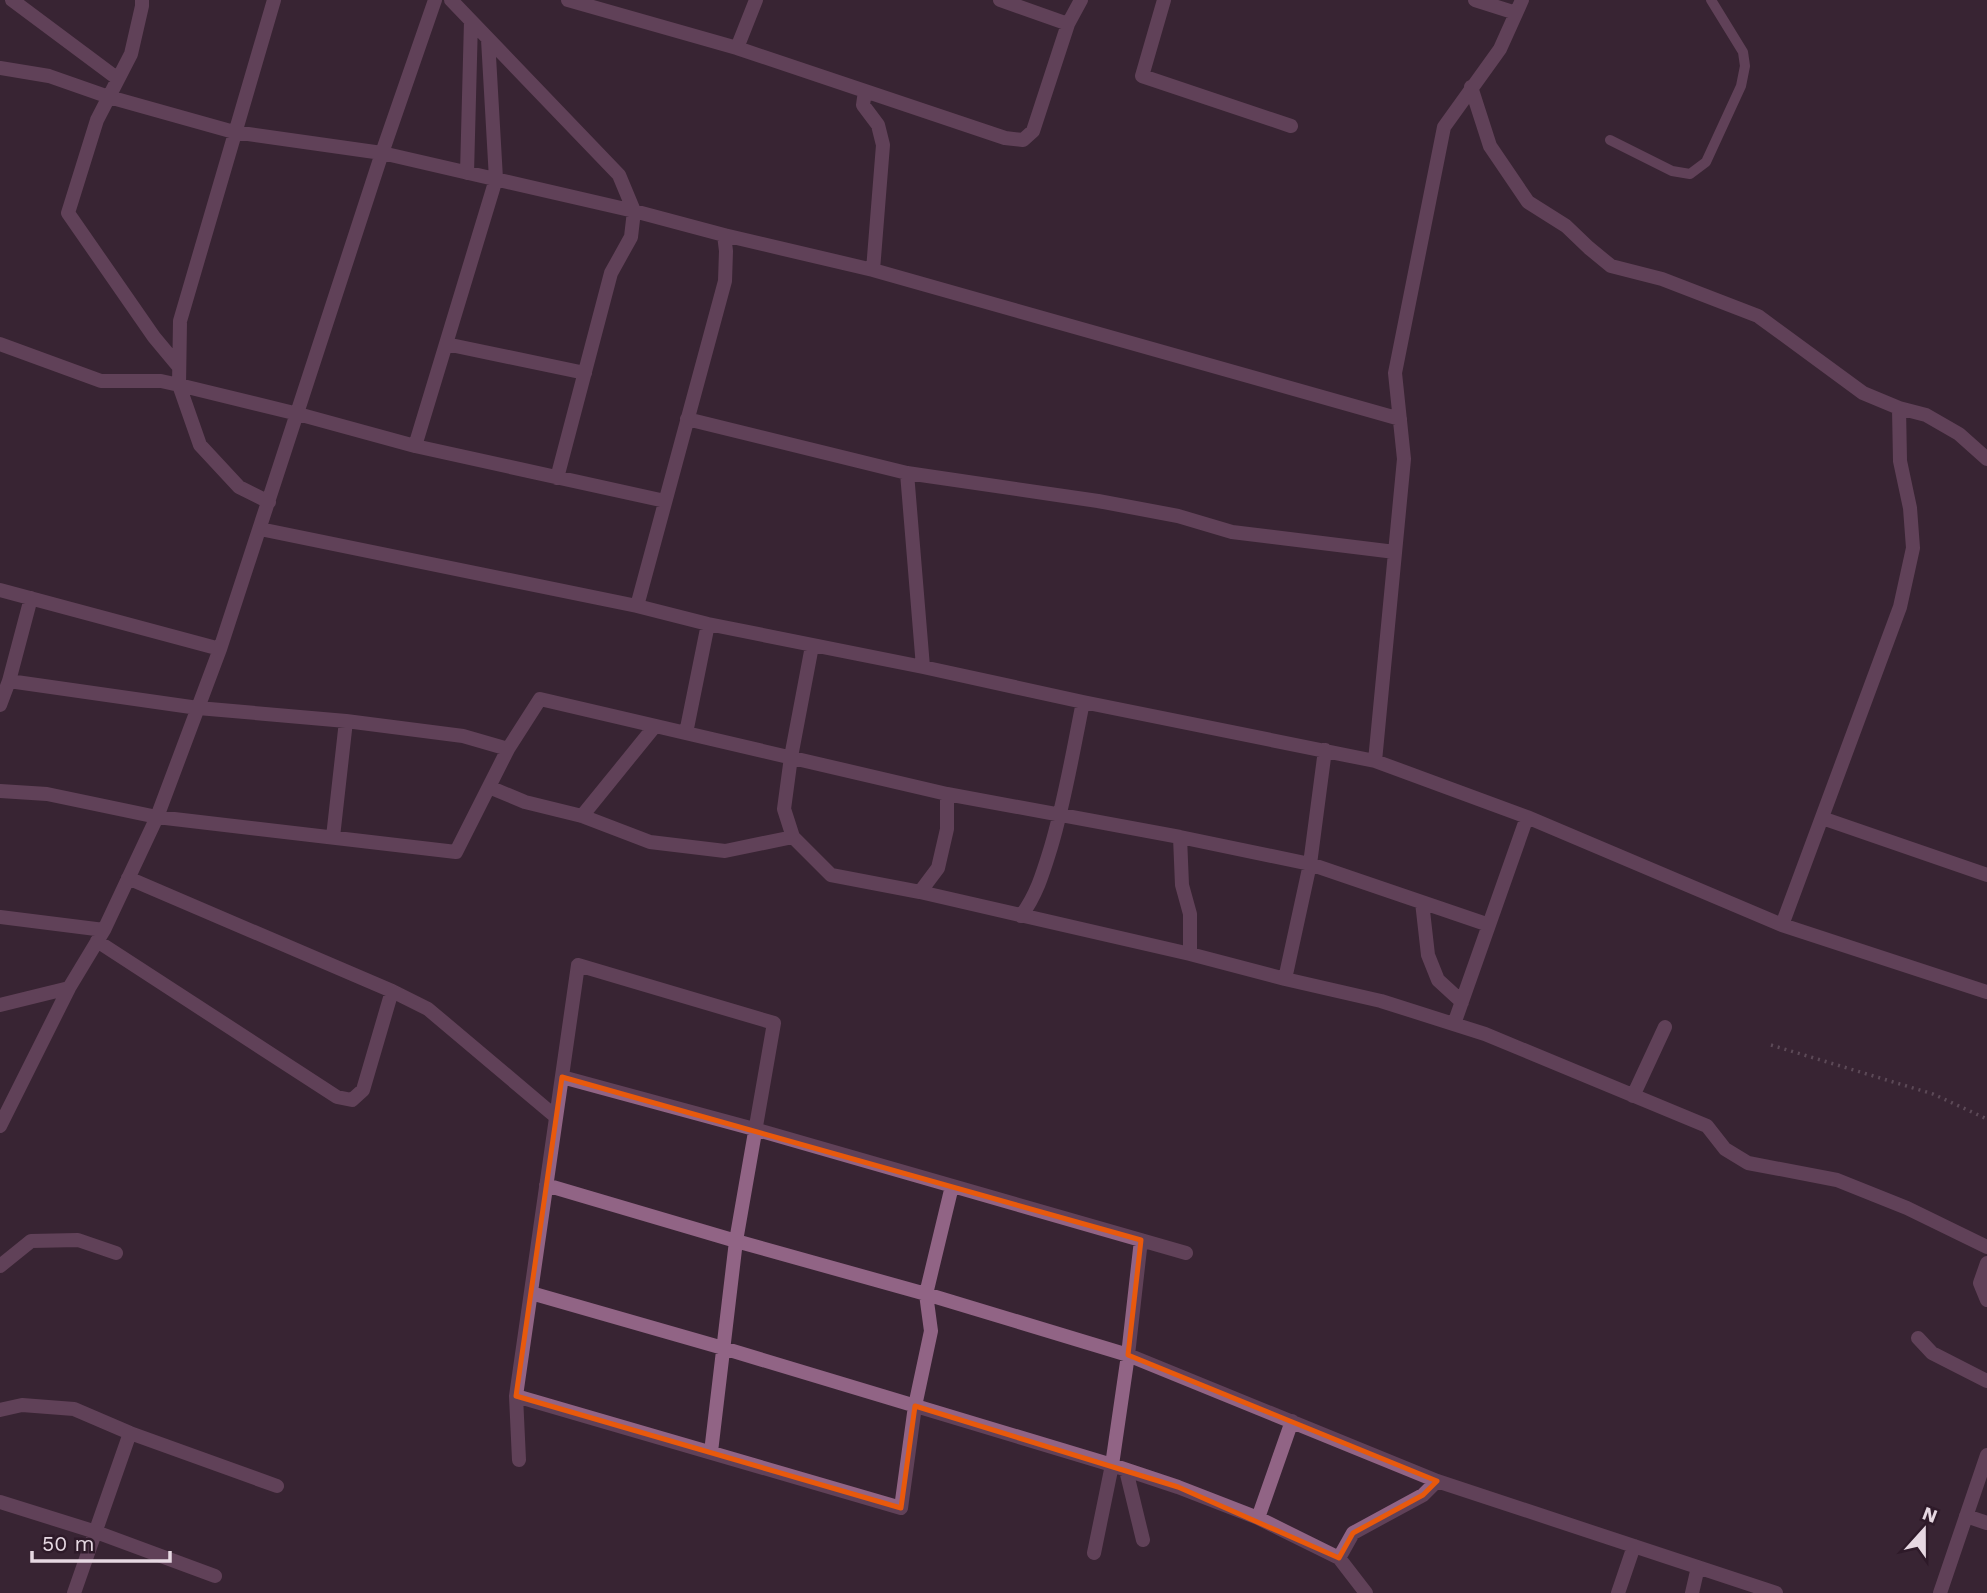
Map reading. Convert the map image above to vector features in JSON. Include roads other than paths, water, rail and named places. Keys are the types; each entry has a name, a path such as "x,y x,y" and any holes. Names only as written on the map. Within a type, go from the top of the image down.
{"street":[{"path":"12,0 118,79"},
{"path":"142,0 131,54 97,120 68,214 154,337 179,367"},
{"path":"269,502 239,487 200,446 178,385 180,321 274,0"},
{"path":"0,1126 158,817 220,649 382,153 435,0"},
{"path":"451,0 619,175 634,211 631,237 611,274 557,478"},
{"path":"568,0 737,48 1005,138 1023,140 1033,131 1068,24 1080,0"},
{"path":"737,48 756,0"},
{"path":"1000,0 1021,4 1068,24"},
{"path":"1164,0 1142,76 1291,126"},
{"path":"1375,761 1404,459 1395,373 1444,127 1500,49 1519,6 1475,0"},
{"path":"467,173 471,21"},
{"path":"415,446 496,179 488,39"},
{"path":"0,68 49,76 110,97 234,132 382,153 873,270 1400,419"},
{"path":"1471,88 1490,146 1528,202 1566,226 1611,266 1662,279 1758,316 1863,393 1899,408 1926,415 1958,434 1987,459"},
{"path":"864,91 863,106 878,125 883,145 873,270"},
{"path":"637,606 725,281 724,235"},
{"path":"0,344 101,381 161,381 415,446 665,501"},
{"path":"446,344 585,373"},
{"path":"1782,925 1900,607 1913,548 1910,508 1900,461 1899,408"},
{"path":"687,419 907,473 1098,501 1178,516 1232,532 1395,552"},
{"path":"907,473 923,667"},
{"path":"260,529 1375,761 1527,817 1782,925 1987,992"},
{"path":"0,590 220,649"},
{"path":"0,705 32,598"},
{"path":"687,733 708,624"},
{"path":"813,646 791,757 784,809 793,837 831,874 1190,954 1381,1001 1485,1034 1707,1126 1725,1149 1748,1163 1837,1180 1907,1208 1987,1247"},
{"path":"9,681 198,708 463,736 508,749"},
{"path":"0,791 47,794 158,817 456,852 508,749 540,699 947,794 1310,864 1489,925"},
{"path":"1021,916 1033,900 1061,815 1083,702"},
{"path":"332,837 346,722"},
{"path":"583,816 655,726"},
{"path":"1285,979 1310,864 1325,750"},
{"path":"489,787 525,802 583,816 650,842 725,851 793,837"},
{"path":"920,892 938,869 947,829 947,794"},
{"path":"1454,1024 1527,817"},
{"path":"1822,818 1987,875"},
{"path":"1180,837 1182,884 1190,914 1190,954"},
{"path":"128,878 392,990 428,1009 556,1117"},
{"path":"1422,902 1428,955 1438,980 1462,1002"},
{"path":"0,917 100,935 337,1097 352,1100 363,1090 392,990"},
{"path":"519,1460 516,1396 578,965 774,1023 736,1241 711,1452"},
{"path":"0,1005 69,988"},
{"path":"1633,1096 1665,1027"},
{"path":"562,1077 1186,1253"},
{"path":"546,1185 1128,1355 1437,1481 1776,1593"},
{"path":"516,1396 901,1508 915,1406 931,1331 926,1294 952,1186"},
{"path":"0,1266 31,1241 78,1240 116,1253"},
{"path":"1094,1553 1112,1465 1141,1240"},
{"path":"1986,1299 1980,1283 1987,1263"},
{"path":"531,1293 723,1348 1178,1487 1258,1518 1339,1558 1366,1593"},
{"path":"1917,1338 1932,1353 1987,1381"},
{"path":"0,1410 22,1405 74,1409 130,1433 276,1486"},
{"path":"1258,1518 1292,1421"},
{"path":"75,1593 130,1433"},
{"path":"1940,1593 1987,1455"},
{"path":"1126,1469 1143,1541"},
{"path":"1339,1558 1353,1533 1423,1494 1437,1481"},
{"path":"0,1502 96,1532 215,1576"},
{"path":"1966,1516 1987,1523"},
{"path":"1618,1593 1634,1546"},
{"path":"1692,1593 1698,1567"}],"lane":[{"path":"1610,140 1672,171 1690,173 1706,162 1741,86 1745,66 1743,52 1711,0"}]}
